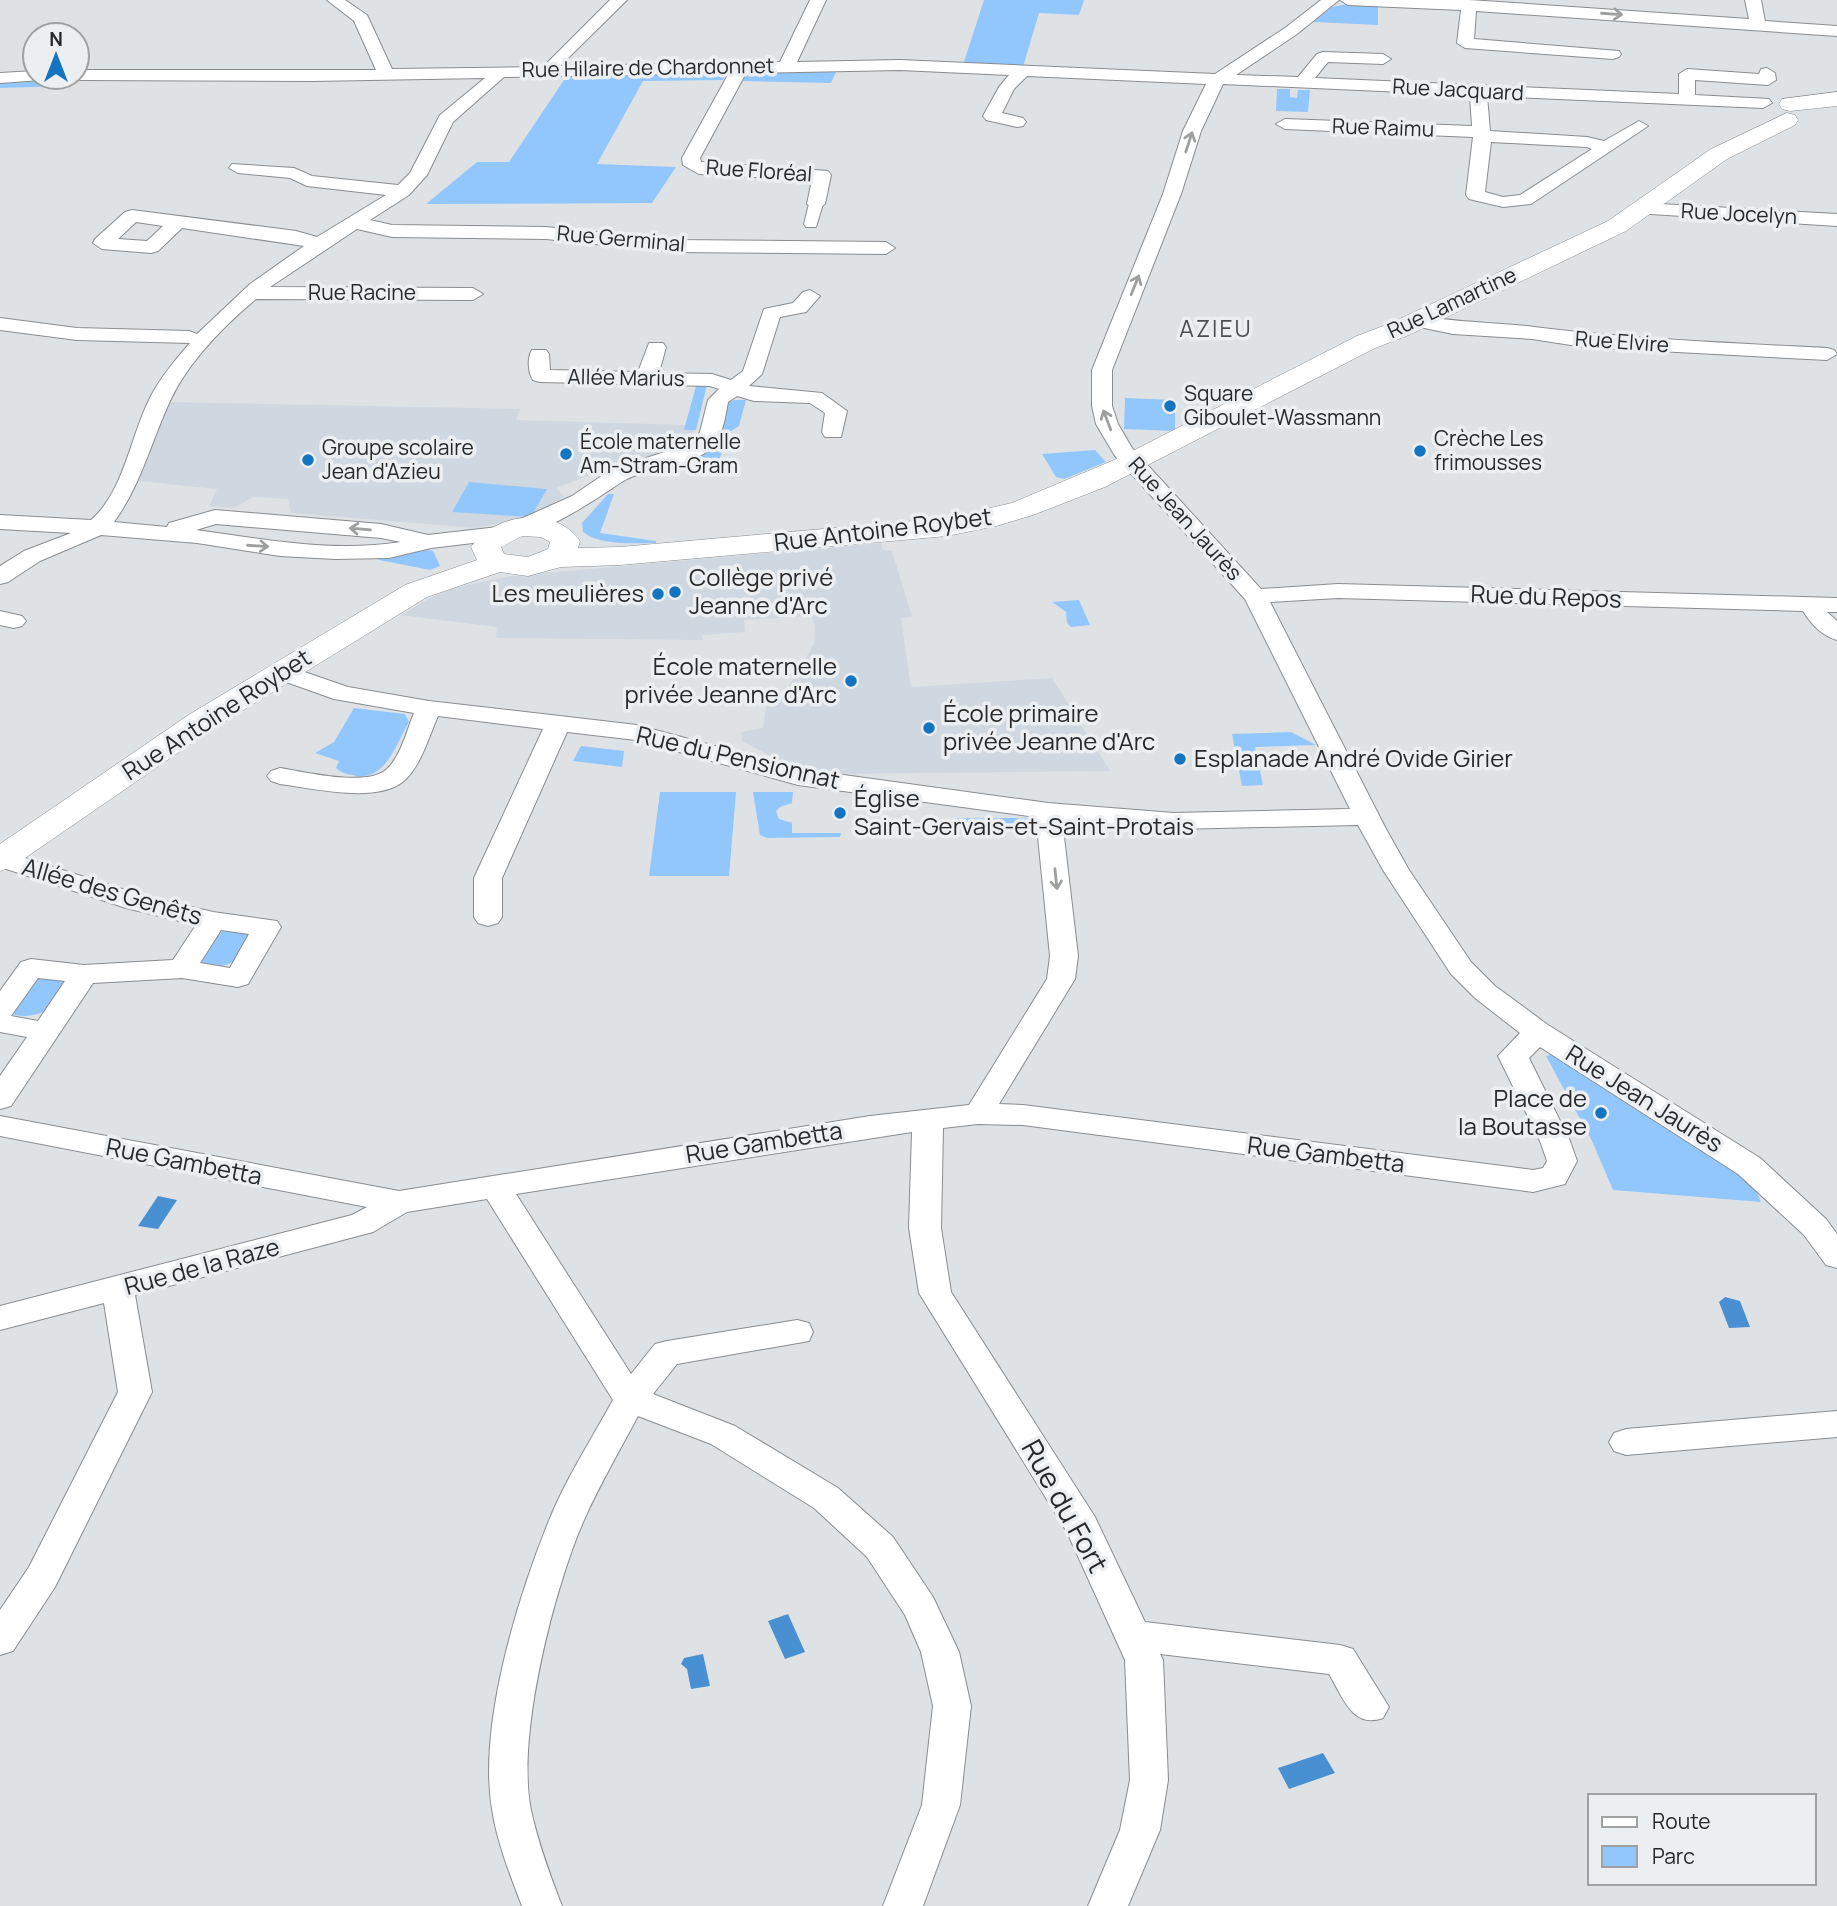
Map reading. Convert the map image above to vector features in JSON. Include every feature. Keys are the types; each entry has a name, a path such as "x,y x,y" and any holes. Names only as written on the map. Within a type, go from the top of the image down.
{"street":[{"path":"335,0 360,18 384,69 383,75"},
{"path":"551,71 552,65 619,0"},
{"path":"787,65 818,0"},
{"name":"Rue Jean Jaurès","path":"1331,0 1291,31 1218,79 1209,92 1192,131 1172,194 1102,370 1102,406 1107,424 1123,451 1255,596 1366,817 1396,870 1461,968 1485,992 1538,1032 1749,1166 1826,1229 1837,1256"},
{"path":"1348,0 1460,3 1758,26 1786,33 1837,31"},
{"path":"1753,0 1758,26"},
{"path":"1460,3 1465,43 1613,54"},
{"path":"1302,83 1323,57 1383,59"},
{"name":"Rue Hilaire de Chardonnet","path":"91,75 383,75 787,65 1023,70 1218,79"},
{"name":"Rue Floréal","path":"741,66 691,158 692,165 707,169 821,175 804,247"},
{"path":"1017,122 992,116 1007,87 1023,70"},
{"path":"0,577 18,563 90,533 100,526 125,485 160,397 181,367 252,293 272,276 403,191 418,175 446,119 496,77 497,72"},
{"path":"1692,100 1687,74 1768,80 1767,73"},
{"path":"0,78 21,77"},
{"name":"Rue Jacquard","path":"1218,79 1692,100 1775,114"},
{"path":"1478,90 1481,134 1475,195 1503,202 1525,200 1538,194 1639,125"},
{"name":"Rue Lamartine","path":"1135,463 1366,342 1417,321 1617,226 1775,114 1837,99"},
{"name":"Rue Raimu","path":"1284,124 1481,134 1587,142 1607,147"},
{"path":"238,168 293,173 307,181 403,191"},
{"name":"Rue Jocelyn","path":"1642,209 1837,220"},
{"path":"178,222 296,237 321,245"},
{"name":"Rue Germinal","path":"357,223 391,231 546,233 672,246 886,248"},
{"name":"Rue Racine","path":"252,293 472,294"},
{"path":"498,545 580,501 620,474 682,454 703,444 711,432 718,400 752,374 771,313 799,308 810,296"},
{"name":"Rue Elvire","path":"1417,321 1452,328 1532,333 1584,341 1828,356"},
{"path":"4,330 189,337"},
{"path":"647,378 656,347"},
{"name":"Allée Marius","path":"540,354 540,376 712,380 754,395 815,397"},
{"path":"832,382 815,397 836,411 833,432"},
{"name":"Rue Antoine Roybet","path":"561,545 663,552 978,522 1027,508 1135,463"},
{"path":"498,545 522,567 546,563 561,545 580,501"},
{"path":"0,522 100,526 159,533 194,529 238,544 358,553 397,552 431,542 498,545 545,528 561,545"},
{"name":"Rue Antoine Roybet","path":"1,859 202,721 416,591 440,581 498,545"},
{"name":"Rue du Repos","path":"1255,596 1338,591 1837,605"},
{"path":"1811,604 1820,619 1837,634"},
{"name":"Rue du Pensionnat","path":"281,672 343,694 429,708 637,733 798,778 1048,811 1174,821 1366,817"},
{"path":"280,776 363,786 383,783 397,775 429,708"},
{"path":"488,916 488,878 558,724"},
{"path":"978,1114 1039,1020 1061,979 1064,957 1048,811"},
{"name":"Allée des Genêts","path":"1,859 136,902 213,921 182,969"},
{"path":"0,1011 31,968 84,974 182,969 238,978 267,928 213,921"},
{"path":"0,1099 43,1031 84,974"},
{"path":"0,1023 43,1031"},
{"name":"Rue Jean Jaurès","path":"1533,1181 1554,1176 1562,1161 1555,1141 1513,1056 1538,1032"},
{"name":"Rue Gambetta","path":"0,1126 399,1202 928,1118 978,1114 1023,1115 1533,1181"},
{"name":"Rue du Fort","path":"928,1118 925,1228 935,1293 1082,1527 1144,1660 1149,1780 1140,1830 1108,1906"},
{"path":"496,1187 630,1399 723,1435 826,1498 880,1547 920,1608 940,1652 952,1706 941,1805 903,1906"},
{"name":"Rue de la Raze","path":"0,1318 362,1224 399,1202"},
{"path":"0,1640 41,1577 135,1392 118,1289"},
{"path":"542,1906 530,1876 511,1808 509,1747 519,1679 536,1609 566,1521 630,1399 667,1353 797,1332"},
{"path":"1626,1442 1837,1424"},
{"path":"1132,1636 1340,1660 1370,1707"}],"shaded area":[{"name":"Groupe scolaire Jean d'Azieu","path":"169,402 520,409 516,420 685,425 685,430 696,430 681,447 618,464 556,488 564,497 531,517 476,528 291,513 288,499 253,497 234,508 209,506 217,489 139,481"},
{"path":"881,543 883,550 892,551 912,617 901,618 911,687 1052,678 1110,771 835,774 790,766 742,741 741,732 763,728 766,707 785,693 814,644 815,627 811,616 744,620 745,632 702,635 703,640 496,638 497,627 400,615 434,596 458,587 511,576"},
{"path":"158,1196 177,1200 158,1229 138,1226"},
{"path":"1725,1297 1740,1301 1750,1327 1729,1328 1719,1302"},
{"path":"788,1614 805,1652 785,1659 768,1621"},
{"path":"703,1654 710,1686 691,1689 687,1669 681,1664 684,1658"},
{"path":"1323,1753 1335,1773 1289,1789 1278,1768"}],"green space":[{"path":"984,0 1084,0 1079,15 1039,13 1023,67 963,65"},
{"path":"1353,3 1378,4 1378,25 1313,22 1332,7"},
{"path":"727,72 723,80 643,81 597,164 676,167 652,203 426,204 477,162 509,162 566,77"},
{"path":"745,72 836,72 831,83 741,81"},
{"path":"21,80 21,87 0,88 0,81"},
{"path":"1277,89 1290,89 1290,97 1297,98 1298,90 1310,90 1308,112 1276,111"},
{"path":"659,380 707,385 696,430 684,430 696,386 651,385"},
{"path":"1125,398 1175,400 1175,431 1124,429"},
{"path":"746,400 739,426 728,433 717,467 703,466 705,460 700,454 722,429 729,402"},
{"path":"1095,450 1106,462 1064,479 1056,477 1042,454"},
{"path":"469,482 547,489 531,517 452,512"},
{"path":"608,494 614,494 600,533 656,543 608,542 583,532 582,523"},
{"path":"433,551 440,566 430,570 379,560 380,558"},
{"path":"1079,600 1090,625 1071,627 1067,623 1066,612 1052,602"},
{"path":"354,708 405,714 409,722 389,759 375,772 366,776 343,773 336,768 339,761 315,753 334,742"},
{"path":"1291,732 1316,745 1255,747 1263,785 1242,786 1232,734"},
{"path":"581,746 624,751 622,767 573,761"},
{"path":"660,792 736,792 729,876 649,876"},
{"path":"753,792 793,792 792,803 776,811 779,819 792,823 792,833 841,833 840,837 767,838 760,835"},
{"path":"956,818 1026,818 1037,824 951,825"},
{"path":"228,928 250,931 250,940 243,955 230,964 205,966 201,960 216,935"},
{"path":"44,976 66,980 55,1004 40,1013 15,1015 11,1008 31,983"},
{"name":"Place de la Boutasse","path":"1556,1054 1753,1183 1761,1202 1613,1190 1592,1141 1546,1056"}],"place":[{"name":"Square Giboulet-Wassmann","path":"1170,406"},
{"name":"Crèche Les frimousses","path":"1420,451"},
{"name":"École maternelle Am-Stram-Gram","path":"566,454"},
{"name":"Groupe scolaire Jean d'Azieu","path":"308,460"},
{"name":"Collège privé Jeanne d'Arc","path":"675,592"},
{"name":"Les meulières","path":"658,594"},
{"name":"École maternelle privée Jeanne d'Arc","path":"851,681"},
{"name":"École primaire privée Jeanne d'Arc","path":"929,728"},
{"name":"Esplanade André Ovide Girier","path":"1180,759"},
{"name":"Église Saint-Gervais-et-Saint-Protais","path":"840,813"},
{"name":"Place de la Boutasse","path":"1601,1113"}],"district":[{"name":"AZIEU","path":"1216,329"}]}
